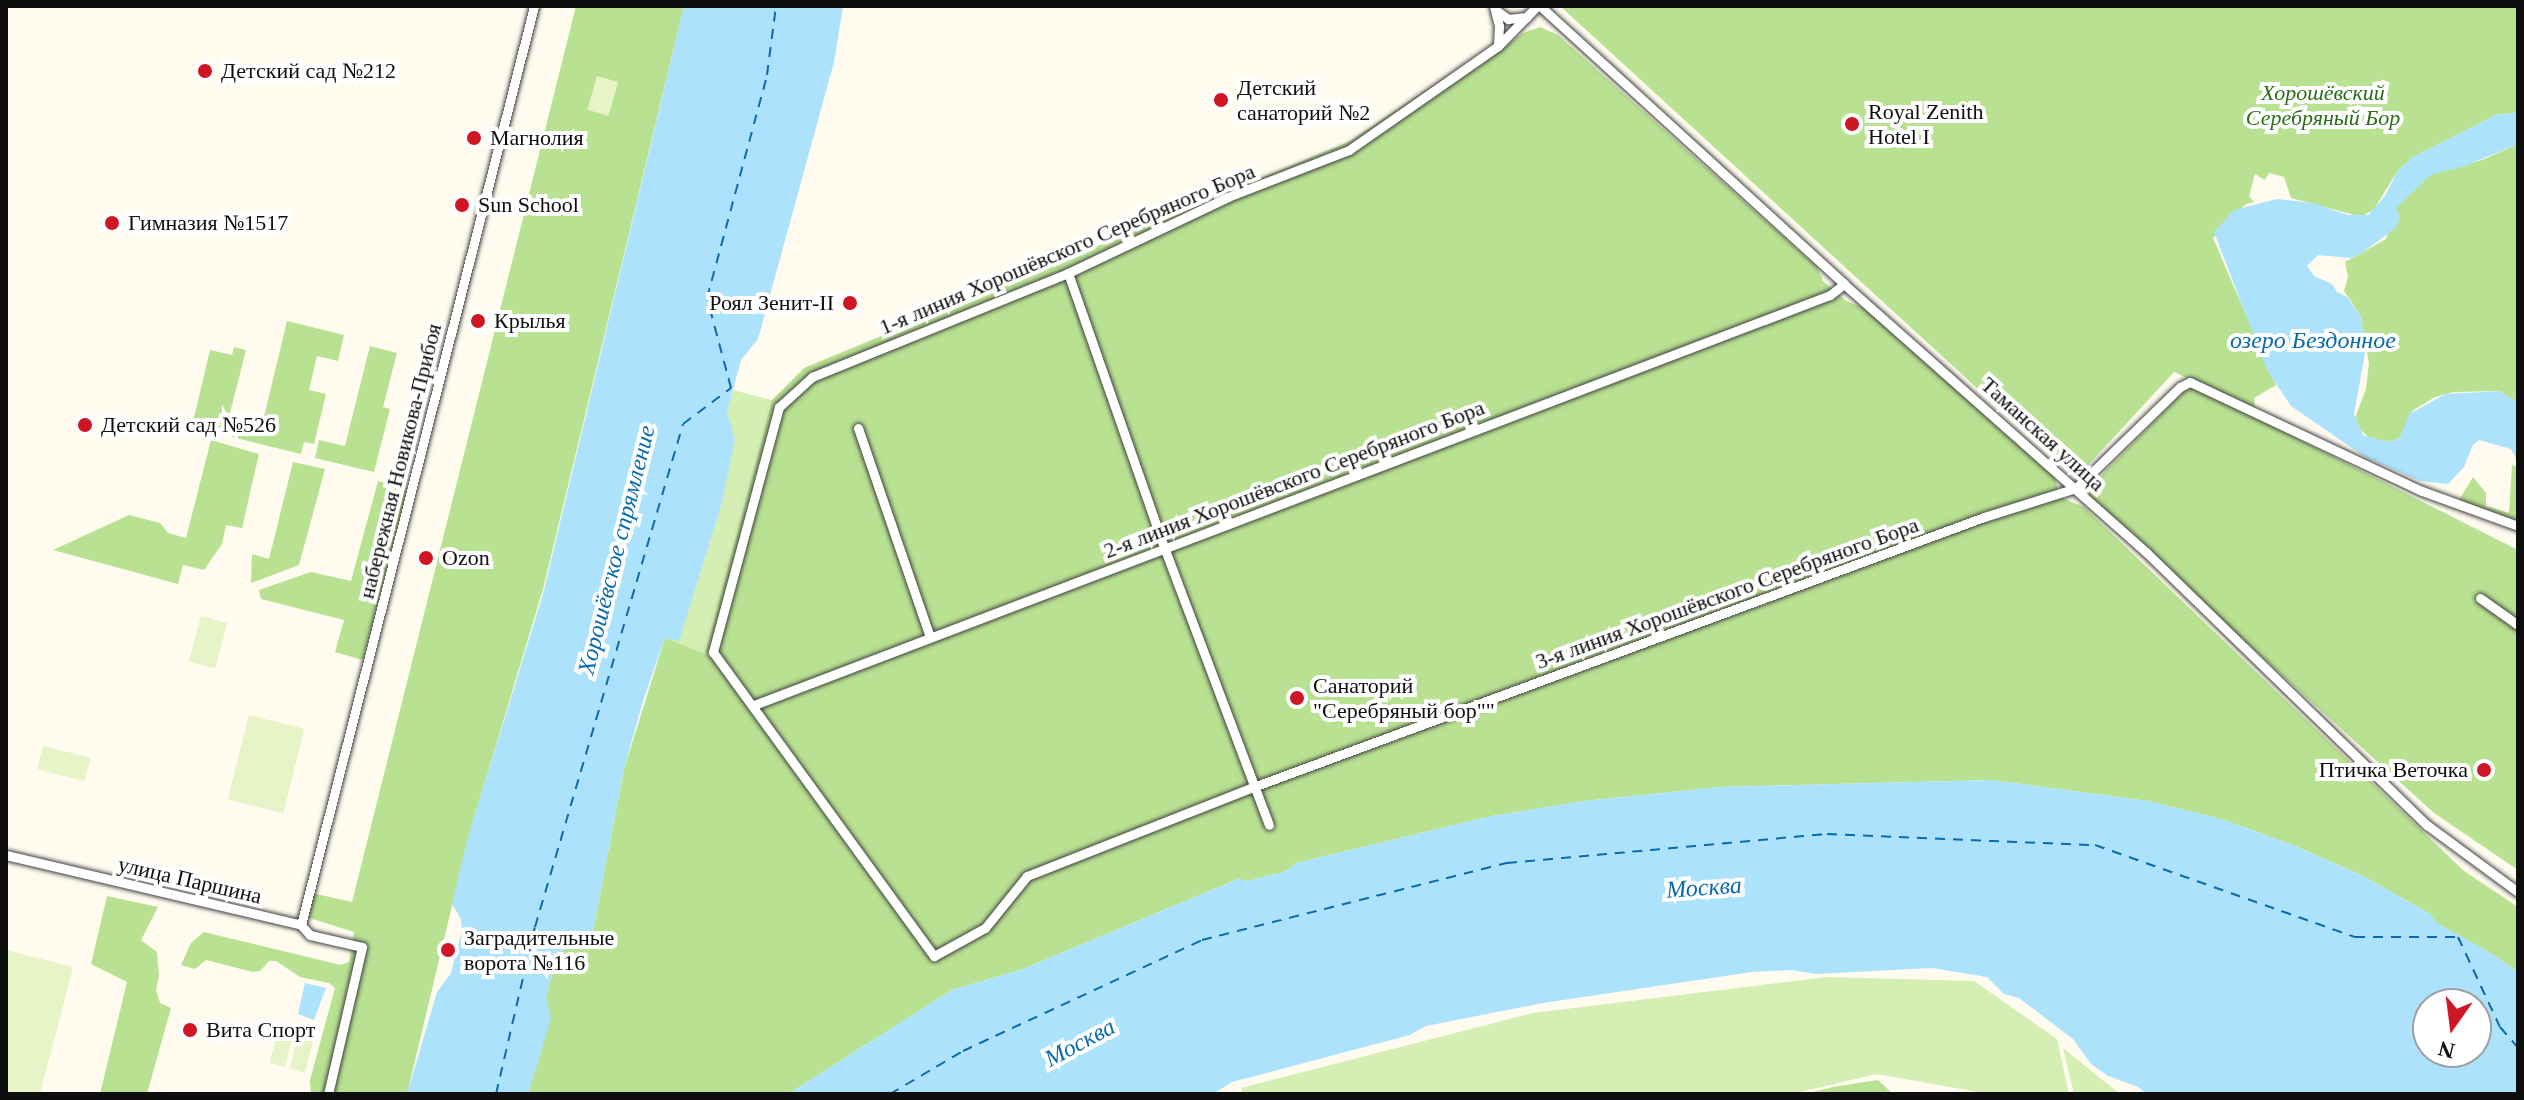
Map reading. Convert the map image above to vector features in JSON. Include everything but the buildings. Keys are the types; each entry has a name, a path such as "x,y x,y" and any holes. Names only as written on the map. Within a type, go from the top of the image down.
{"street":[{"name":"набережная Новикова-Прибоя","path":"301,925 534,6"},
{"name":"1-я линия Хорошёвского Серебряного Бора","path":"754,705 713,652 779,407 812,377 1068,273 1228,197 1349,150 1498,46 1539,6"},
{"name":"Таманская улица","path":"1539,6 1844,284 2076,488 2427,825 2518,892"},
{"path":"1495,7 1508,19 1530,15"},
{"path":"1495,7 1498,46"},
{"path":"1068,273 1164,547 1269,825"},
{"name":"2-я линия Хорошёвского Серебряного Бора","path":"754,705 1830,295 1844,284"},
{"name":"3-я линия Хорошёвского Серебряного Бора","path":"754,705 934,956 985,928 1027,876 1256,786 1984,517 2076,488 2180,387 2190,382 2422,491 2518,526"},
{"path":"858,428 930,637"},
{"path":"2480,598 2518,625"},
{"name":"улица Паршина","path":"6,855 301,925 310,935 362,947 328,1094"}],"green space":[{"path":"576,6 684,6 543,589 469,835 407,1094 311,1094 310,1080 335,988 329,983 300,977 276,961 269,961 260,971 253,972 206,960 195,969 181,965 191,943 204,932 341,965 349,962 354,932 306,917 312,893 352,902"},
{"path":"1560,6 2518,6 2518,112 2496,115 2413,157 2397,172 2374,209 2362,217 2291,198 2284,177 2269,173 2265,180 2255,174 2249,196 2254,202 2246,204 2213,238 2276,385 2254,398 2255,409 2174,372 2080,474 2073,476"},
{"path":"1540,27 1558,35 1817,267 1823,281 1846,301 1864,308 2055,478 2060,497 2084,507 2464,871 2518,907 2518,972 2436,923 2430,914 2365,877 2293,845 2221,819 2148,801 1991,780 1720,787 1584,801 1492,816 1296,863 1287,871 1248,881 1238,879 1023,969 952,990 788,1094 528,1094 549,1014 546,997 557,957 576,935 593,931 624,769 665,638 705,654 772,400 804,368 1350,141 1487,49 1494,55 1523,33"},
{"path":"597,76 618,82 609,116 587,110"},
{"name":"Хорошёвский Серебряный Бор","path":"2518,144 2518,403 2500,391 2454,392 2435,397 2412,411 2400,438 2387,442 2370,438 2359,429 2355,418 2366,389 2369,363 2360,315 2344,291 2348,277 2345,262 2386,239 2395,208 2430,175 2482,160"},
{"path":"287,321 344,335 338,361 317,356 309,390 326,394 314,444 304,442 301,454 232,437 236,418 262,425"},
{"path":"370,346 397,353 383,407 390,409 374,472 315,458 319,440 345,446"},
{"path":"234,347 246,350 230,413 225,412 220,433 192,426 210,350 232,355"},
{"path":"2193,386 2518,550 2518,870 2434,813 2088,499 2091,486 2187,388"},
{"path":"733,390 772,400 705,655 665,638 679,640 721,506 733,445 727,412"},
{"path":"211,440 259,454 242,528 226,525 222,544 204,570 183,565 178,584 53,550 129,515 160,523 168,533 186,538"},
{"path":"293,462 325,469 299,565 251,583 252,554 269,559"},
{"path":"2512,465 2518,467 2518,521 2459,500 2473,477 2486,493 2486,506 2509,513"},
{"path":"378,481 408,489 363,660 335,652 344,620 261,599 259,590 311,572 351,581"},
{"path":"201,616 227,623 215,668 189,661"},
{"path":"249,715 304,729 283,813 228,799"},
{"path":"43,746 91,758 85,781 37,769"},
{"path":"107,896 158,907 141,940 157,952 159,976 156,990 160,1003 171,1008 147,1094 100,1094 127,982 91,964"},
{"path":"6,950 73,967 40,1094 6,1093"},
{"path":"1827,977 1974,981 2057,1039 2069,1094 1989,1094 1877,1074 1791,1094 1243,1094 1241,1088 1533,1013"},
{"path":"278,1030 294,1034 285,1067 270,1063"},
{"path":"298,1035 314,1039 305,1073 290,1069"},
{"path":"2063,1048 2120,1094 2074,1094"},
{"path":"1878,1080 1893,1094 1805,1094 1833,1087"}],"water":[{"name":"Хорошёвское спрямление","path":"684,6 843,6 834,62 758,339 741,360 727,412 735,440 721,506 679,641 665,638 643,701 624,769 593,931 576,935 557,957 546,997 551,1019 528,1094 407,1094 437,992 451,973 462,931 461,919 452,904 468,837 543,594"},
{"name":"озеро Бездонное","path":"2518,112 2518,144 2465,166 2430,175 2396,208 2400,217 2396,228 2351,258 2318,255 2307,266 2314,276 2332,284 2337,292 2347,297 2360,315 2366,348 2354,414 2363,435 2387,442 2400,438 2409,414 2446,394 2500,391 2518,403 2518,462 2511,449 2479,440 2473,445 2464,467 2448,484 2420,481 2365,457 2291,406 2267,370 2214,232 2234,210 2277,199 2313,203 2348,215 2368,215 2385,196 2397,172 2413,157 2496,115"},
{"name":"Москва","path":"1991,780 2148,801 2221,819 2293,845 2365,877 2430,914 2437,923 2518,972 2518,1094 2147,1094 2138,1087 2108,1076 2091,1064 2073,1039 2019,998 2004,994 1987,977 1932,968 1816,974 1791,970 1752,972 1543,1003 1426,1026 1410,1035 1232,1082 1213,1094 788,1094 952,990 1023,969 1238,879 1248,881 1287,871 1296,863 1492,816 1584,801 1720,787"},
{"path":"305,983 326,988 314,1020 298,1014"}],"ferry route":[{"path":"496,1094 535,927 683,424 731,388 707,298 767,75 776,6"},
{"path":"890,1094 963,1051 1202,940 1507,863 1827,834 2095,845 2355,937 2458,937 2500,1027 2518,1048"}],"place":[{"name":"Детский сад №212","path":"205,71"},
{"name":"Детский санаторий №2","path":"1221,100"},
{"name":"Royal Zenith Hotel I","path":"1852,124"},
{"name":"Магнолия","path":"474,138"},
{"name":"Sun School","path":"462,205"},
{"name":"Гимназия №1517","path":"112,223"},
{"name":"Роял Зенит-II","path":"850,303"},
{"name":"Крылья","path":"478,321"},
{"name":"Детский сад №526","path":"85,425"},
{"name":"Ozon","path":"426,558"},
{"name":"Санаторий \"Серебряный бор\"\"","path":"1297,698"},
{"name":"Птичка Веточка","path":"2484,770"},
{"name":"Заградительные ворота №116","path":"448,950"},
{"name":"Вита Спорт","path":"190,1030"}]}
